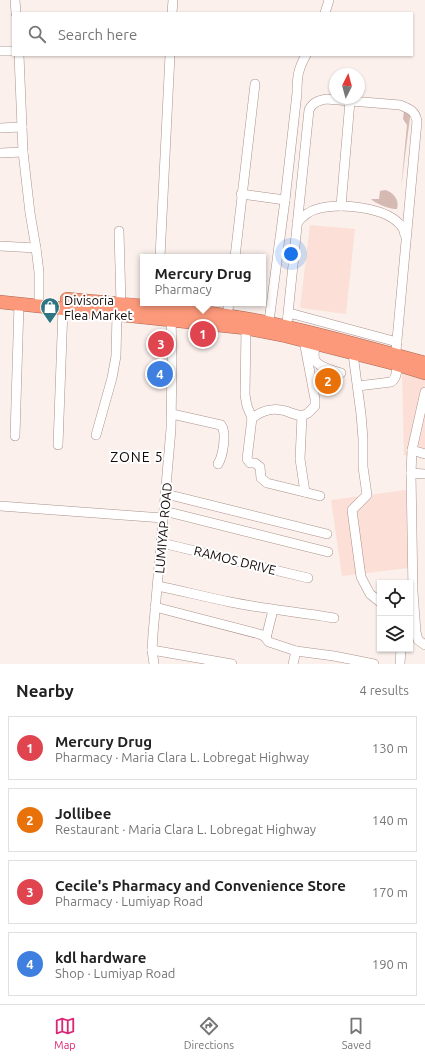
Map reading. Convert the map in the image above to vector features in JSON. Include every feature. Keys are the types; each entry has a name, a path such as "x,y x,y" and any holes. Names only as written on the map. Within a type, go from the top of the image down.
{"highway":[{"path":"0,294 39,301 171,314 246,328 287,326 425,363"},
{"path":"0,302 19,304 39,301 63,308 119,309 148,306"},
{"path":"159,306 171,314 228,310 268,328"},
{"path":"287,326 309,343 353,354 396,354 425,373"}],"street":[{"path":"15,0 16,12"},
{"path":"172,12 173,0"},
{"path":"325,12 329,0"},
{"path":"0,51 12,51"},
{"path":"18,56 24,152 30,213 39,272 39,301"},
{"path":"160,254 170,56"},
{"path":"268,328 285,200 297,93 297,76 305,56"},
{"path":"235,254 241,194 255,84"},
{"path":"287,326 309,110 317,101 329,99"},
{"path":"358,386 391,382 395,379 396,375 396,354 417,121 416,114 410,109 400,105 365,102"},
{"path":"341,206 350,104"},
{"path":"0,128 22,127"},
{"path":"0,153 24,152"},
{"path":"241,194 285,200"},
{"path":"297,223 304,215 316,209 341,206 356,207 380,212 395,220 402,227 406,237"},
{"path":"96,435 112,378 116,356 119,309 119,231"},
{"path":"0,246 36,248"},
{"path":"15,436 19,304"},
{"path":"58,445 63,308"},
{"name":"LUMIYAP ROAD","path":"154,664 152,650 172,414 171,314"},
{"path":"246,328 245,396 252,418 247,455 248,461 255,463 260,467 261,478 267,483 320,496"},
{"path":"252,418 259,413 270,409 279,409 302,416 313,409 316,404 309,343"},
{"path":"309,343 316,361 325,367 341,372"},
{"path":"353,354 363,428 363,467 367,495 352,510 361,577 370,594 377,600"},
{"path":"425,392 422,419 412,450 411,473 413,592 416,632 418,640 425,645"},
{"path":"172,414 221,425 224,431 223,455 218,464"},
{"path":"302,416 300,460 305,492"},
{"path":"412,450 425,454"},
{"path":"411,473 425,474"},
{"path":"166,494 328,534"},
{"path":"0,506 164,514 328,552"},
{"name":"RAMOS DRIVE","path":"162,543 308,578"},
{"path":"158,586 229,602 273,610 293,611 334,618"},
{"path":"156,607 263,635 269,642 296,651 334,656 374,664"},
{"path":"266,638 273,610"},
{"path":"152,650 232,664"},
{"path":"293,664 296,651"},
{"path":"400,664 401,652"}],"shaded area":[{"path":"404,111 409,114 410,117 401,188 407,125 403,119"},
{"path":"385,190 391,193 397,200 397,209 383,206 371,199 379,199 380,191"},
{"path":"310,225 355,229 346,314 300,308"},
{"path":"402,372 425,379 425,458 404,455"},
{"path":"406,490 408,568 342,576 331,500"}],"place":[{"name":"Divisoria Flea Market","path":"50,324"},
{"name":"Mercury Drug","path":"203,334"},
{"name":"Cecile's Pharmacy and Convenience Store","path":"161,344"},
{"name":"kdl hardware","path":"160,374"},
{"name":"Jollibee","path":"328,381"}],"district":[{"name":"ZONE 5","path":"137,457"}]}
